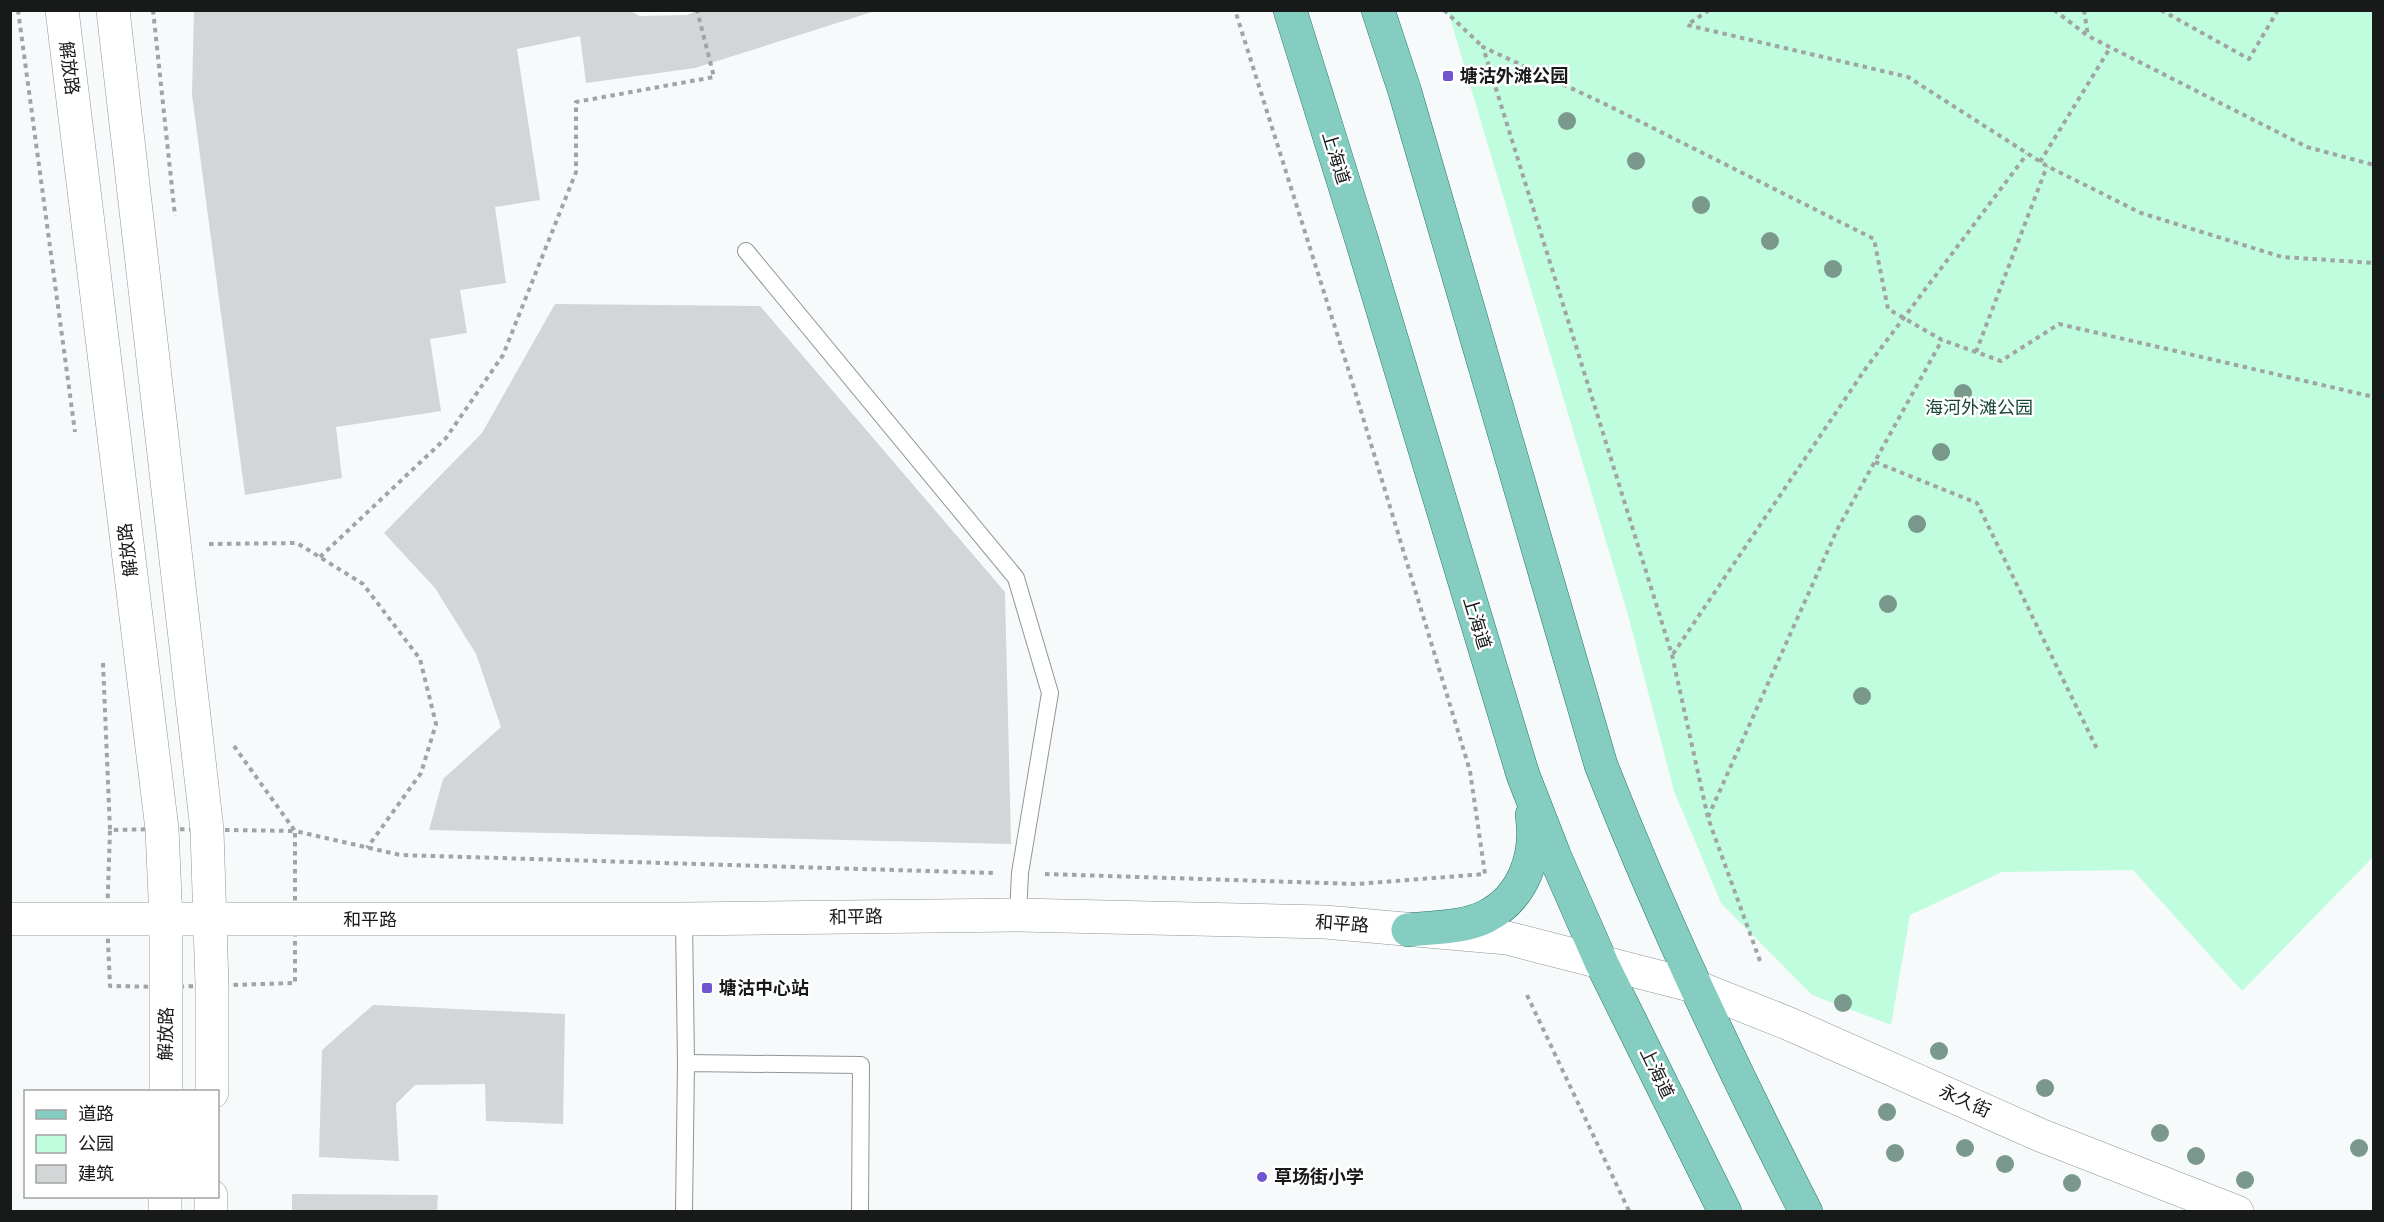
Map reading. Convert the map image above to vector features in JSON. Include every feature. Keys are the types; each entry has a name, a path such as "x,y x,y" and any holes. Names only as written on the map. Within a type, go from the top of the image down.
{"main road":[{"name":"上海道","path":"1290,10 1523,776 1555,857 1602,964 1725,1212"},
{"path":"1378,10 1405,92 1601,765 1630,839 1694,986 1806,1212"},
{"path":"1408,930 1448,926 1485,918 1507,902 1516,890 1530,863 1534,842 1533,818 1523,776"}],"street":[{"name":"解放路","path":"62,10 162,829 166,920 166,1077"},
{"path":"113,10 207,830 212,1090"},
{"name":"和平路","path":"10,918 684,919 1018,915 1325,922 1507,938 1694,986"},
{"path":"166,1077 177,1016 184,998 211,960 230,945 252,933 295,920"},
{"name":"永久街","path":"1694,986 1788,1023 2040,1135 2237,1212"}],"lane":[{"path":"746,251 1016,578 1050,693 1020,873 1018,915"},
{"path":"684,919 686,1063 684,1212"},
{"path":"686,1063 861,1065 860,1212"}],"path":[{"path":"18,10 76,437"},
{"path":"153,10 176,225"},
{"path":"320,557 446,438 503,355 576,172 576,102 714,77 697,10"},
{"path":"233,744 295,831 400,855 1357,884 1485,874 1470,771 1351,378 1235,10"},
{"path":"1444,10 1483,47 1605,104 1874,239 1888,309 1942,340 2001,361 2060,324 2373,397"},
{"path":"1709,10 1687,25 1908,77 2040,162 2141,213 2282,257 2373,263"},
{"path":"2054,10 2088,36 2110,48 2307,147 2373,165"},
{"path":"2084,10 2088,36"},
{"path":"2161,10 2249,59 2278,10"},
{"path":"1483,47 1672,655 1708,818 1760,961"},
{"path":"2040,162 2110,48"},
{"path":"1672,655 1866,368 2027,154"},
{"path":"1976,352 2047,166"},
{"path":"1708,818 1837,530 1942,340"},
{"path":"1875,462 1977,503 2098,751"},
{"path":"208,556 207,544 297,543 363,584 420,659 436,724 421,773 367,848"},
{"path":"103,657 110,830"},
{"path":"1527,995 1629,1211"}],"green space":[{"name":"海河外滩公园","path":"1448,11 2373,11 2373,857 2242,991 2133,870 2002,872 1910,915 1891,1025 1812,995 1721,903 1674,791 1628,615"}],"building":[{"path":"194,10 628,10 640,16 687,15 700,10 875,11 695,68 586,83 580,36 517,49 540,200 495,207 506,283 460,290 467,333 430,339 441,411 336,427 342,478 245,495 192,95"},
{"path":"555,304 760,306 1005,592 1011,844 429,830 443,779 501,727 476,654 435,588 384,533 482,433"},
{"path":"373,1005 565,1014 563,1124 486,1121 485,1084 415,1085 396,1104 399,1161 319,1157 322,1050"},
{"path":"292,1194 438,1195 437,1212 292,1212"}],"place":[{"name":"塘沽外滩公园","path":"1448,76"},
{"name":"塘沽中心站","path":"707,988"},
{"name":"草场街小学","path":"1262,1177"}]}
